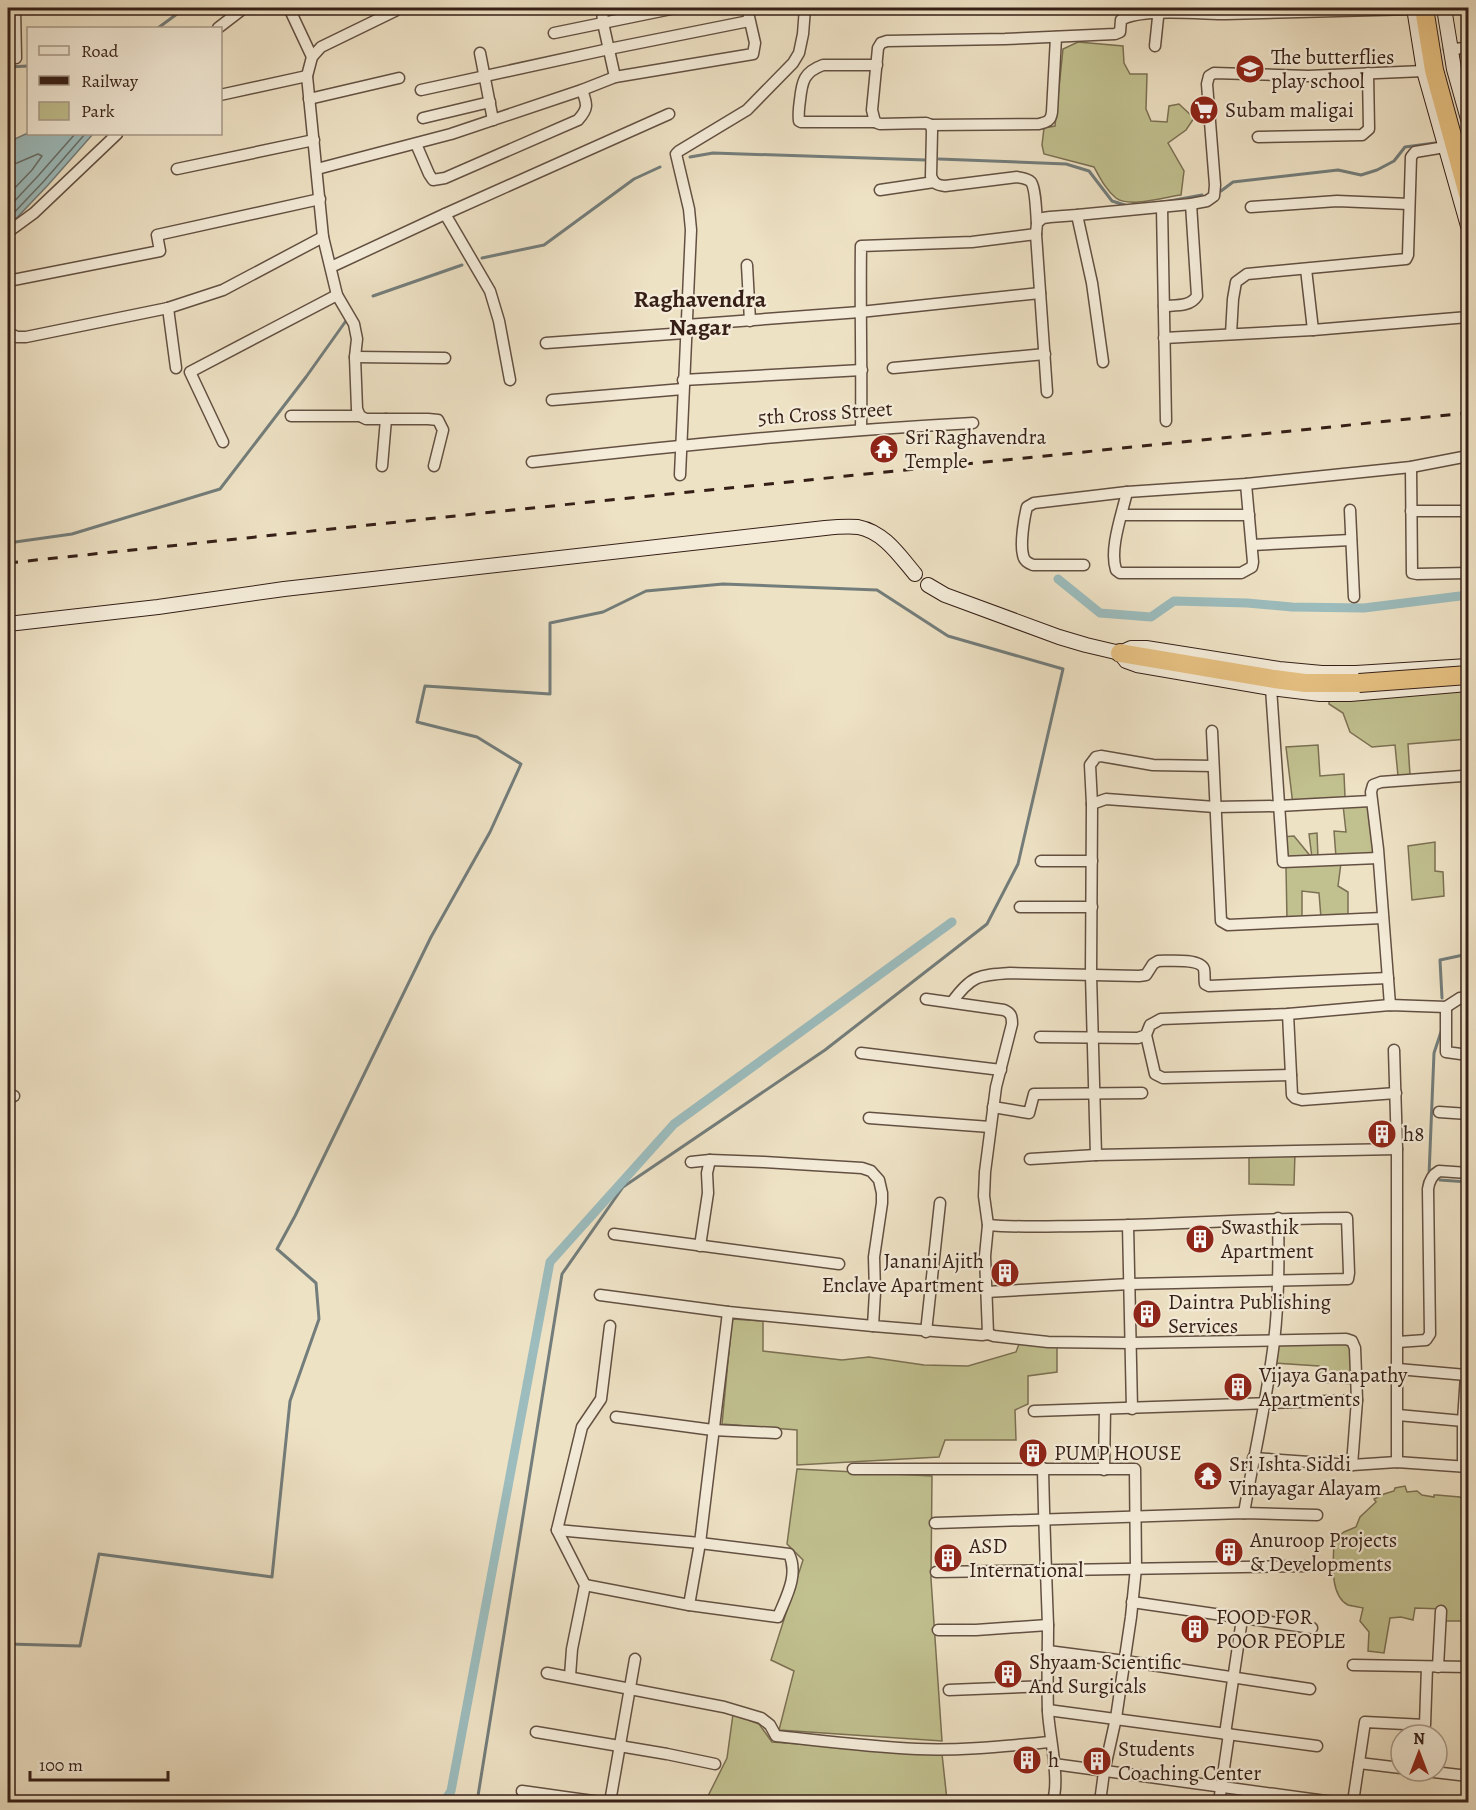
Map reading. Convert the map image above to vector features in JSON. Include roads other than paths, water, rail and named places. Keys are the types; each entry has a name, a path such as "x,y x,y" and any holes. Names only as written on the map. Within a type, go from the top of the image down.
{"highway":[{"path":"1417,8 1468,194"},
{"path":"1436,8 1446,69 1468,148"},
{"path":"1120,653 1274,679 1315,683 1359,683 1468,675"}],"street":[{"path":"15,8 16,58"},
{"path":"219,27 244,8"},
{"path":"289,8 312,57"},
{"path":"360,416 357,409 355,357 357,339 354,324 337,296 323,237 307,76 312,57 321,47 398,8"},
{"path":"602,8 615,77"},
{"path":"554,33 675,8"},
{"path":"317,169 416,144 493,120 615,77 753,54 755,43 747,8"},
{"path":"680,475 691,230 689,209 676,154 747,110 793,63 799,53 805,8"},
{"path":"875,122 872,110 878,48 887,41 1114,34 1120,32 1121,20 1126,17 1160,10 1417,8 1424,71 1468,226"},
{"path":"1444,8 1449,48 1468,119"},
{"path":"1155,46 1160,10"},
{"path":"421,90 749,21"},
{"path":"877,65 823,65 816,68 802,83 799,120 801,122 926,123 931,125 1047,122 1052,112 1056,37"},
{"path":"1449,48 1468,48"},
{"path":"480,53 493,120"},
{"path":"861,429 861,246 972,242 1036,228 1043,218 1207,201 1214,196 1215,185 1207,84 1209,76 1214,73 1308,76 1424,71"},
{"path":"1258,137 1362,135 1366,133 1369,129 1368,73"},
{"path":"222,95 307,76"},
{"path":"309,99 399,78"},
{"path":"416,144 433,180 445,178 578,120 585,112 587,103 582,90"},
{"path":"423,118 490,102"},
{"path":"331,267 669,114"},
{"path":"931,125 932,176 938,185 1017,177 1031,183 1047,392"},
{"path":"8,232 34,213 116,135"},
{"path":"177,169 314,140"},
{"path":"1231,334 1236,282 1247,274 1406,259 1412,154 1445,147"},
{"path":"880,190 934,182"},
{"path":"8,281 160,251 157,235 320,199"},
{"path":"1251,207 1337,201 1409,204"},
{"path":"1164,306 1188,304 1197,296 1191,204"},
{"path":"1162,207 1166,421"},
{"path":"445,214 490,291 500,321 510,380"},
{"path":"1077,215 1092,283 1103,362"},
{"path":"8,329 9,333 16,337 26,337 168,308 223,290 323,237"},
{"path":"747,265 750,321"},
{"path":"1306,269 1313,330"},
{"path":"546,343 1040,293"},
{"path":"223,442 190,372 337,296"},
{"path":"168,308 176,368"},
{"path":"1164,338 1313,330 1468,317"},
{"path":"893,368 1045,354"},
{"path":"355,357 445,358"},
{"path":"552,400 683,384 862,370"},
{"path":"291,416 360,416 366,419 428,418 438,420 443,430 434,466"},
{"path":"382,466 386,419"},
{"name":"5th Cross Street","path":"532,462 681,445 861,429 973,423"},
{"path":"1084,565 1033,565 1027,562 1023,557 1023,548 1027,507 1034,503 1127,492 1246,484 1411,467 1468,456"},
{"path":"1411,467 1412,573 1468,573"},
{"path":"1127,492 1113,563 1120,573 1241,573 1252,567 1246,484"},
{"path":"1350,510 1354,597"},
{"path":"1411,511 1468,511"},
{"path":"1122,515 1249,514"},
{"path":"8,624 158,607 284,588 825,528 856,527 883,538 915,574 945,595 1059,637 1120,653 1126,661 1137,665 1320,694 1350,694 1468,684"},
{"path":"1252,545 1351,540"},
{"path":"1120,653 1131,648 1146,648 1279,669 1322,673 1468,666"},
{"path":"1400,670 1402,690"},
{"path":"1271,688 1283,862 1378,858"},
{"path":"1212,731 1220,917 1224,924 1383,918"},
{"path":"1096,1155 1091,975 1092,804 1090,765 1096,757 1106,757 1153,765 1214,766"},
{"path":"1390,1005 1371,801 1373,785 1381,782 1462,776"},
{"path":"1092,804 1106,799 1215,807 1371,801"},
{"path":"1041,861 1092,861"},
{"path":"1020,908 1092,908"},
{"path":"952,1002 971,980 989,975 1010,973 1146,975 1153,964 1158,961 1193,961 1200,964 1204,969 1205,984 1209,986 1388,978"},
{"path":"1291,1075 1163,1078 1155,1074 1146,1035 1150,1025 1161,1019 1288,1014 1390,1005 1446,1007 1461,998 1468,997"},
{"path":"926,999 1009,1012 1012,1016 996,1087 984,1196 988,1225 985,1256 988,1334"},
{"path":"1446,1007 1446,1052 1468,1055"},
{"path":"1288,1014 1292,1095 1296,1098 1302,1100 1396,1093"},
{"path":"1040,1037 1138,1038 1146,1035"},
{"path":"1394,1050 1397,1149 1397,1462"},
{"path":"861,1053 1001,1070"},
{"path":"993,1107 1029,1113 1034,1094 1142,1093"},
{"path":"1439,1112 1468,1114"},
{"path":"869,1118 990,1127"},
{"path":"1030,1159 1096,1155 1397,1149"},
{"path":"700,1246 710,1161"},
{"path":"692,1162 822,1165 862,1168 871,1171 879,1180 882,1193 874,1257 873,1326"},
{"path":"1398,1341 1426,1340 1430,1334 1429,1182 1434,1174 1439,1172 1468,1173"},
{"path":"926,1332 940,1203"},
{"path":"986,1292 1130,1284 1348,1279 1349,1273 1347,1218 1278,1218 1128,1225 1008,1227 988,1225"},
{"path":"1244,1513 1274,1340 1279,1280 1278,1218"},
{"path":"1128,1225 1132,1409"},
{"path":"614,1234 839,1264"},
{"path":"600,1294 728,1312 926,1332 988,1334 1048,1342 1131,1343 1346,1339 1352,1341 1355,1348 1357,1400 1352,1465"},
{"path":"689,1605 700,1543 728,1312"},
{"path":"570,1677 572,1649 585,1585 556,1530 582,1427 601,1399 610,1326"},
{"path":"1253,1458 1352,1465 1397,1462 1466,1467 1463,1421 1466,1375 1398,1369"},
{"path":"1034,1411 1357,1400"},
{"path":"1104,1470 1106,1409"},
{"path":"1398,1416 1463,1421"},
{"path":"616,1418 712,1430 776,1433"},
{"path":"1042,1468 1048,1625 1048,1710 1054,1764 1053,1802"},
{"path":"853,1469 1135,1469 1136,1568 1125,1661 1100,1803"},
{"path":"935,1522 1244,1513 1317,1515"},
{"path":"556,1530 700,1543 789,1554 793,1563 793,1578 778,1617 689,1605 585,1585"},
{"path":"936,1572 1308,1566"},
{"path":"1132,1602 1312,1628"},
{"path":"1353,1803 1365,1722 1425,1725 1441,1611"},
{"path":"1219,1803 1242,1619"},
{"path":"938,1630 1048,1625"},
{"path":"1048,1651 1310,1689"},
{"path":"610,1803 635,1659"},
{"path":"1353,1665 1468,1667"},
{"path":"547,1673 724,1707 761,1718 770,1725 776,1736 919,1749 997,1747 1050,1742"},
{"path":"949,1690 1048,1686"},
{"path":"1048,1710 1317,1746"},
{"path":"536,1732 715,1764"},
{"path":"1359,1763 1389,1767"},
{"path":"1054,1764 1333,1803"},
{"path":"1449,1774 1468,1776"},
{"path":"522,1791 600,1803"}],"water":[{"path":"27,133 92,135 8,227 8,142"}],"waterway":[{"path":"159,27 185,8"},
{"path":"8,67 27,66"},
{"path":"1221,191 1233,182 1338,170 1361,175 1394,161 1405,147 1435,143"},
{"path":"690,157 713,153 926,160"},
{"path":"939,159 1066,164 1089,171 1112,201 1128,206"},
{"path":"482,258 544,245 634,179 660,167"},
{"path":"1164,202 1202,195"},
{"path":"373,296 462,265"},
{"path":"8,543 72,534 220,489 348,318"},
{"path":"1058,579 1100,613 1151,617 1174,601 1364,608 1468,595"},
{"path":"8,1644 80,1646 99,1554 272,1577 290,1401 319,1319 316,1283 277,1249 431,937 490,832 521,764 477,737 417,722 425,686 550,694 550,623 603,612 646,591 723,584 877,590 948,636 1063,669 1018,864 987,924 825,1050 623,1187 562,1274 477,1802"},
{"path":"444,1802 451,1791 550,1262 674,1124 952,922"},
{"path":"1442,998 1440,960 1468,954"},
{"path":"1429,1175 1434,1053 1442,1029"},
{"path":"1440,1180 1468,1182"}],"railway":[{"path":"8,563 1468,413"}],"place":[{"name":"The butterflies play school","path":"1250,69"},
{"name":"Subam maligai","path":"1204,110"},
{"name":"Sri Raghavendra Temple","path":"884,449"},
{"name":"h8","path":"1382,1134"},
{"name":"Swasthik Apartment","path":"1200,1239"},
{"name":"Janani Ajith Enclave Apartment","path":"1005,1273"},
{"name":"Daintra Publishing Services","path":"1147,1314"},
{"name":"Vijaya Ganapathy Apartments","path":"1238,1387"},
{"name":"PUMP HOUSE","path":"1033,1453"},
{"name":"Sri Ishta Siddi Vinayagar Alayam","path":"1208,1476"},
{"name":"Anuroop Projects & Developments","path":"1229,1552"},
{"name":"ASD International","path":"948,1558"},
{"name":"FOOD FOR POOR PEOPLE","path":"1195,1629"},
{"name":"Shyaam Scientific And Surgicals","path":"1008,1674"},
{"name":"h","path":"1027,1760"},
{"name":"Students Coaching Center","path":"1097,1761"}],"district":[{"name":"Raghavendra Nagar","path":"700,313"}]}
